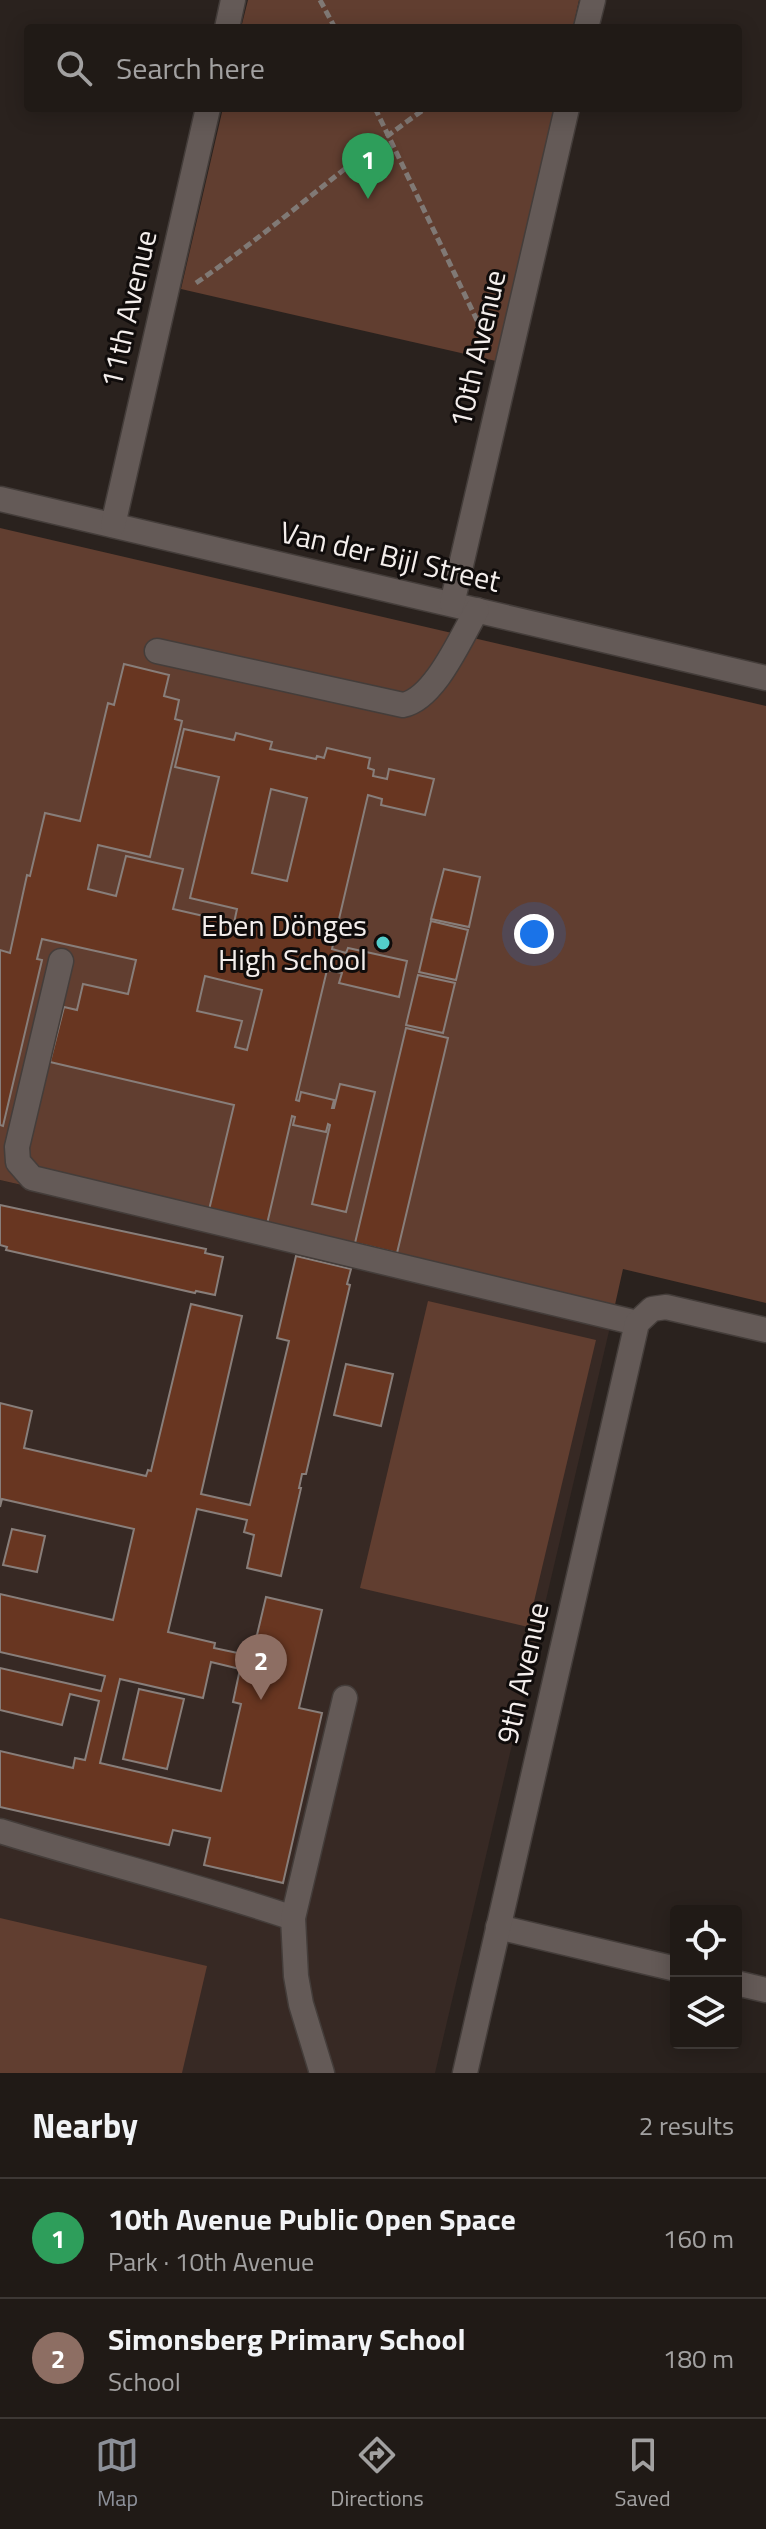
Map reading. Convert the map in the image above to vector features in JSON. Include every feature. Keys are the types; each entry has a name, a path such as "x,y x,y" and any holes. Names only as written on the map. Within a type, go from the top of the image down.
{"street":[{"path":"228,24 233,0"},
{"path":"587,24 593,0"},
{"name":"11th Avenue","path":"113,525 207,112"},
{"name":"10th Avenue","path":"452,604 566,112"},
{"name":"Van der Bijl Street","path":"0,499 766,678"},
{"path":"157,651 403,705 412,703 429,689 477,610"},
{"path":"61,961 17,1147 18,1162 32,1178 637,1323 652,1309 666,1307 766,1330"},
{"name":"9th Avenue","path":"465,2073 637,1323"},
{"path":"322,2073 301,2004 293,1918 345,1698"},
{"path":"0,1831 210,1890 293,1918"},
{"path":"498,1927 670,1968"},
{"path":"742,1984 766,1990"}],"path":[{"path":"320,0 333,24"},
{"path":"377,112 491,351 508,362"},
{"path":"168,285 195,284 249,247 420,112"}],"shaded area":[{"path":"248,0 579,0 574,24 242,24"},
{"path":"222,112 553,112 496,361 181,289"},
{"name":"Eben Dönges High School","path":"0,528 766,706 766,1303 623,1269 610,1327 324,1254 0,1180"},
{"path":"0,1180 324,1254 610,1327 435,2073 0,2073"},
{"path":"428,1301 596,1340 528,1627 360,1588"},
{"path":"0,1918 207,1966 182,2073 0,2073"}],"building":[{"path":"124,664 169,675 164,696 179,700 175,719 182,721 150,857 98,845 88,889 116,896 126,856 183,869 173,909 234,923 237,909 190,898 219,777 175,767 184,729 234,740 236,733 272,742 270,749 316,759 317,756 324,758 327,748 370,758 368,768 374,770 373,776 387,779 389,769 434,779 425,815 381,805 382,799 368,795 332,949 346,953 348,948 407,961 399,997 339,983 342,973 327,970 296,1100 299,1101 301,1092 334,1100 334,1108 340,1084 375,1092 346,1212 312,1204 330,1125 326,1132 293,1125 295,1117 292,1116 267,1224 209,1210 234,1105 50,1062 64,1007 77,1010 83,984 128,994 136,960 42,939 37,959 42,960 3,1126 0,1125 0,950 10,953 27,875 30,876 45,813 80,821 108,703 114,705","holes":["271,789 307,798 287,881 252,873","205,976 262,990 247,1050 235,1047 242,1021 197,1011"]},
{"path":"444,869 480,877 469,927 431,919"},
{"path":"431,921 468,930 456,980 419,972"},
{"path":"418,975 455,983 443,1033 406,1025"},
{"path":"406,1028 448,1038 397,1253 355,1243"},
{"path":"0,1205 206,1249 205,1253 223,1257 215,1295 6,1250 7,1247 0,1245"},
{"path":"296,1256 351,1269 347,1284 350,1285 306,1474 302,1474 281,1576 247,1568 254,1535 244,1532 247,1520 197,1509 168,1632 215,1643 214,1648 252,1656 266,1597 322,1610 299,1708 322,1713 283,1883 204,1865 210,1838 173,1830 169,1845 0,1807 0,1751 73,1768 75,1758 85,1760 99,1701 70,1694 62,1725 0,1710 0,1668 101,1691 105,1676 0,1652 0,1594 113,1620 134,1529 2,1499 0,1507 0,1403 32,1411 24,1448 146,1476 148,1470 151,1471 191,1304 242,1316 201,1494 250,1505 289,1341 277,1338","holes":["211,1662 240,1669 233,1702 241,1704 221,1791 100,1763 120,1679 203,1698"]},
{"path":"346,1364 393,1374 381,1426 334,1415"},
{"path":"12,1529 45,1536 37,1572 3,1565"},
{"path":"139,1689 184,1699 167,1769 123,1759"}],"place":[{"name":"10th Avenue Public Open Space","path":"368,199"},
{"name":"Eben Dönges High School","path":"383,943"},
{"name":"Simonsberg Primary School","path":"261,1700"}]}
